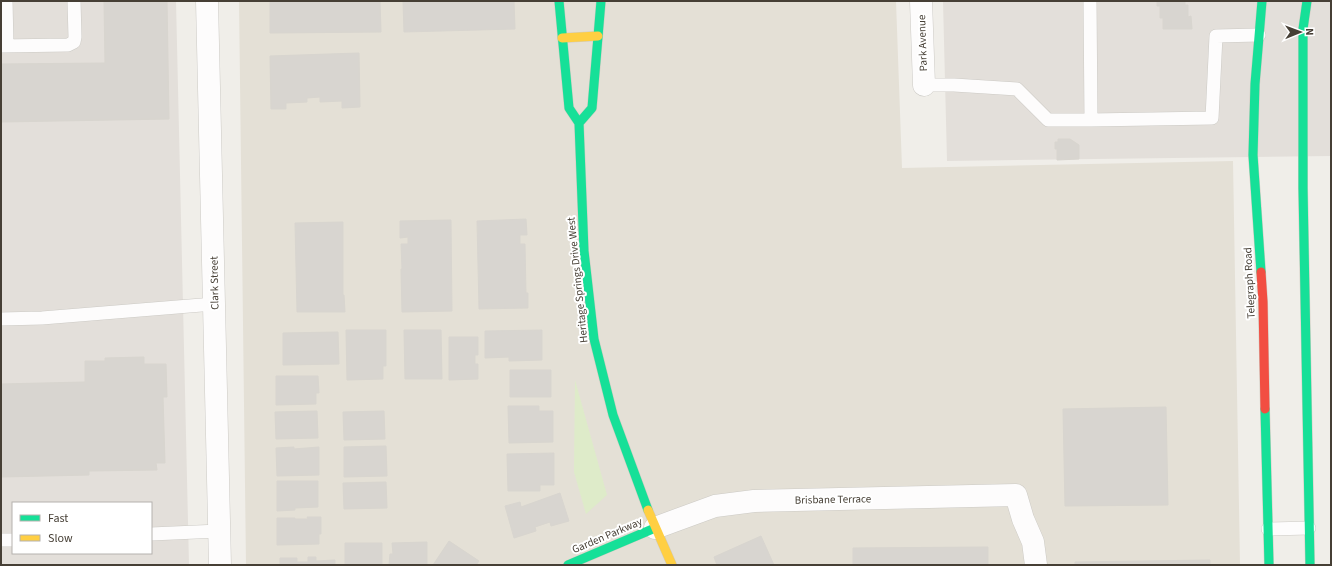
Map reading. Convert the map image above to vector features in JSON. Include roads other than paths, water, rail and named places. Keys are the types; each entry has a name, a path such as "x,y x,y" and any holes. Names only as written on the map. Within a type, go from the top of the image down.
{"main road":[{"name":"Heritage Springs Drive West","path":"559,1 569,108 579,123 584,251 594,339 613,415 655,528 672,565"},
{"path":"579,123 592,108 601,1"},
{"name":"Telegraph Road","path":"1262,1 1255,84 1253,155 1263,302 1269,565"},
{"path":"1307,1 1303,28 1310,565"},
{"path":"562,38 598,36"},
{"name":"Garden Parkway","path":"568,565 655,528"}],"street":[{"name":"Clark Street","path":"207,1 220,565"},
{"name":"Park Avenue","path":"921,1 924,85"},
{"name":"Brisbane Terrace","path":"655,528 715,506 754,500 1016,495 1022,519 1033,542 1036,565"}],"lane":[{"path":"6,1 4,46 68,45 74,42 74,1"},
{"path":"1090,1 1091,120"},
{"path":"924,85 954,85 1016,89 1048,120 1212,118 1216,36 1259,35"},
{"path":"1,319 42,318 214,304"},
{"path":"1268,529 1309,528"},
{"path":"152,534 219,531"},
{"path":"1,540 12,540"}]}
